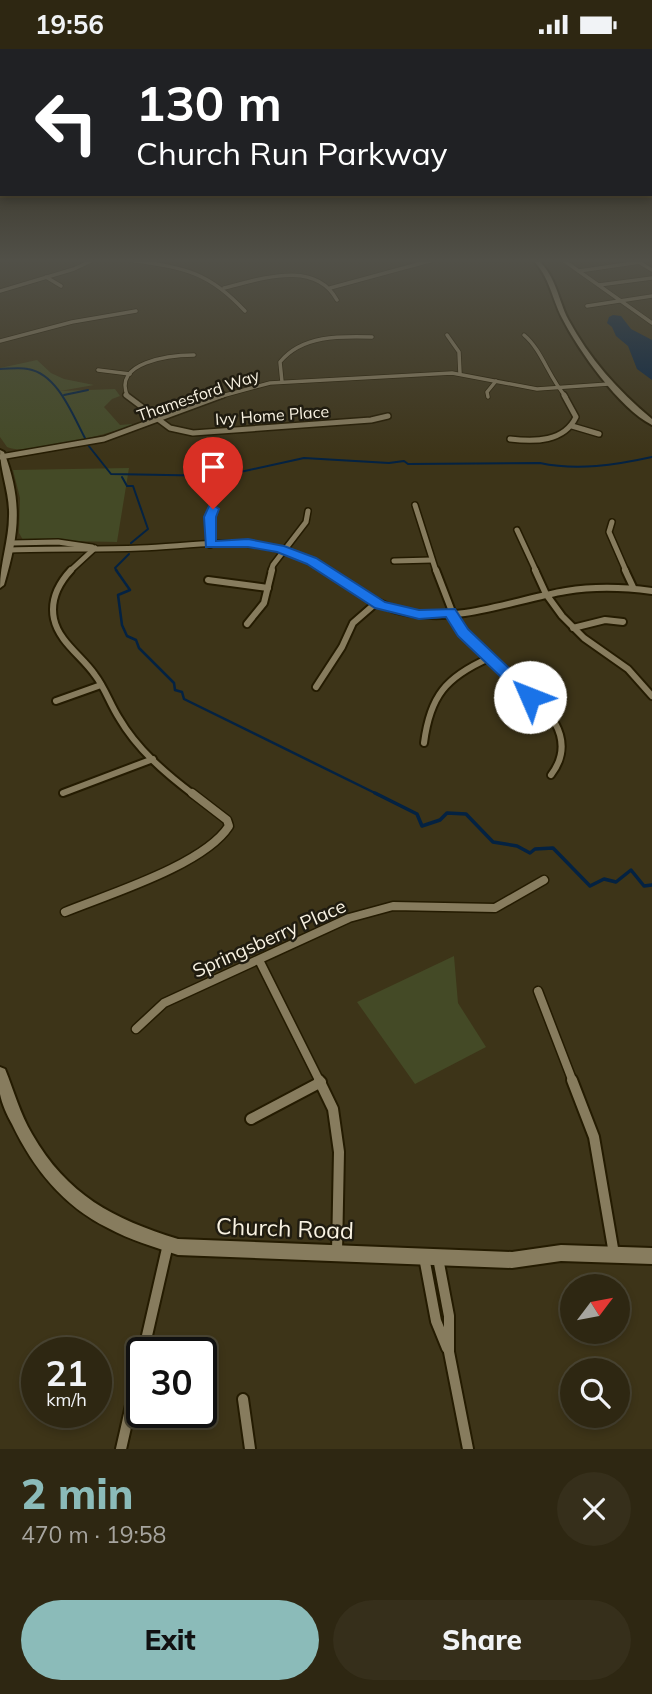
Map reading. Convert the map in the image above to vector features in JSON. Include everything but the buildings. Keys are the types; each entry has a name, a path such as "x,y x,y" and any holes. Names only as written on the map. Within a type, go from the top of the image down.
{"main road":[{"path":"570,325 609,384 652,423"},
{"path":"0,585 11,547 14,499 1,458"},
{"name":"Church Road","path":"0,1074 31,1148 66,1193 109,1222 167,1244 431,1257 512,1259 561,1253 652,1256"}],"street":[{"path":"1,340 59,325"},
{"path":"447,335 455,342 461,359 460,374"},
{"path":"510,439 545,439 560,435 572,426 576,414 558,389 533,342 524,335"},
{"path":"282,382 280,362 292,349 318,341 372,337"},
{"path":"98,370 130,374 161,358 194,355"},
{"name":"Ivy Home Place","path":"130,374 124,385 126,396 174,429 199,433 371,420 388,416"},
{"name":"Thamesford Way","path":"1,458 111,437 256,385 460,374 537,389 609,384"},
{"path":"488,397 486,392 496,381"},
{"path":"216,390 225,396"},
{"path":"572,426 599,434"},
{"path":"415,505 450,613 463,632 550,716 560,729 563,745 561,762 551,775"},
{"path":"210,545 210,517 213,509"},
{"path":"247,624 264,603 273,565 306,522 308,511"},
{"path":"612,522 609,532 633,587"},
{"path":"517,530 546,594 573,628 620,662 652,696"},
{"path":"11,547 77,551 96,548 248,543 285,550 311,561 376,603 419,614 450,613 592,585 652,591"},
{"path":"65,912 193,858 215,845 229,832 227,820 192,797 121,724 101,685 58,631 53,613 62,580 96,548"},
{"path":"394,561 432,559"},
{"path":"208,580 268,588"},
{"path":"316,687 342,647 353,623 376,603"},
{"path":"573,628 605,619 623,622"},
{"path":"424,743 429,710 438,693 456,675 489,658"},
{"path":"56,701 101,685"},
{"path":"63,793 153,759"},
{"name":"Springsberry Place","path":"136,1029 164,1003 349,918 393,906 495,908 544,880"},
{"path":"259,960 333,1109 340,1152 337,1253"},
{"path":"538,992 593,1137 614,1255"},
{"path":"251,1119 321,1081"},
{"path":"146,1337 167,1244"},
{"path":"431,1257 436,1321 449,1352 468,1449"},
{"path":"243,1399 250,1449"},
{"path":"121,1449 126,1427"}],"green space":[{"path":"37,360 51,373 64,379 94,385 60,391 115,389 120,396 104,407 120,425 132,426 49,447 7,447 0,437 0,368"},
{"path":"129,468 117,542 23,540 19,533 20,498 13,470"},
{"path":"454,956 458,1003 486,1047 415,1084 357,1002"}],"water":[{"path":"610,325 628,325 652,340 652,380 637,369 628,346 616,336"}],"waterway":[{"path":"0,369 28,369 48,379 70,408 86,440"},
{"path":"64,395 88,390"},
{"path":"88,445 111,474 222,476 304,458 389,463 404,461 408,464 540,463 582,467 652,457"},
{"path":"122,477 127,486 133,486 148,529 131,543"},
{"path":"117,571 115,568 129,554"},
{"path":"116,570 130,590 118,595 122,625 127,636 136,640 139,648 174,683 175,690 182,692 184,699 379,795"},
{"path":"375,793 379,795"},
{"path":"379,795 417,814 422,826 440,820 447,813 466,814 493,842 517,846 530,853 535,849 553,848 590,886 604,879 616,882 631,870 644,886 652,885"}],"route":[{"path":"213,509 210,517 210,545 248,543 280,548 304,557 360,595 380,605 419,614 450,613 458,627 530,697"}]}
